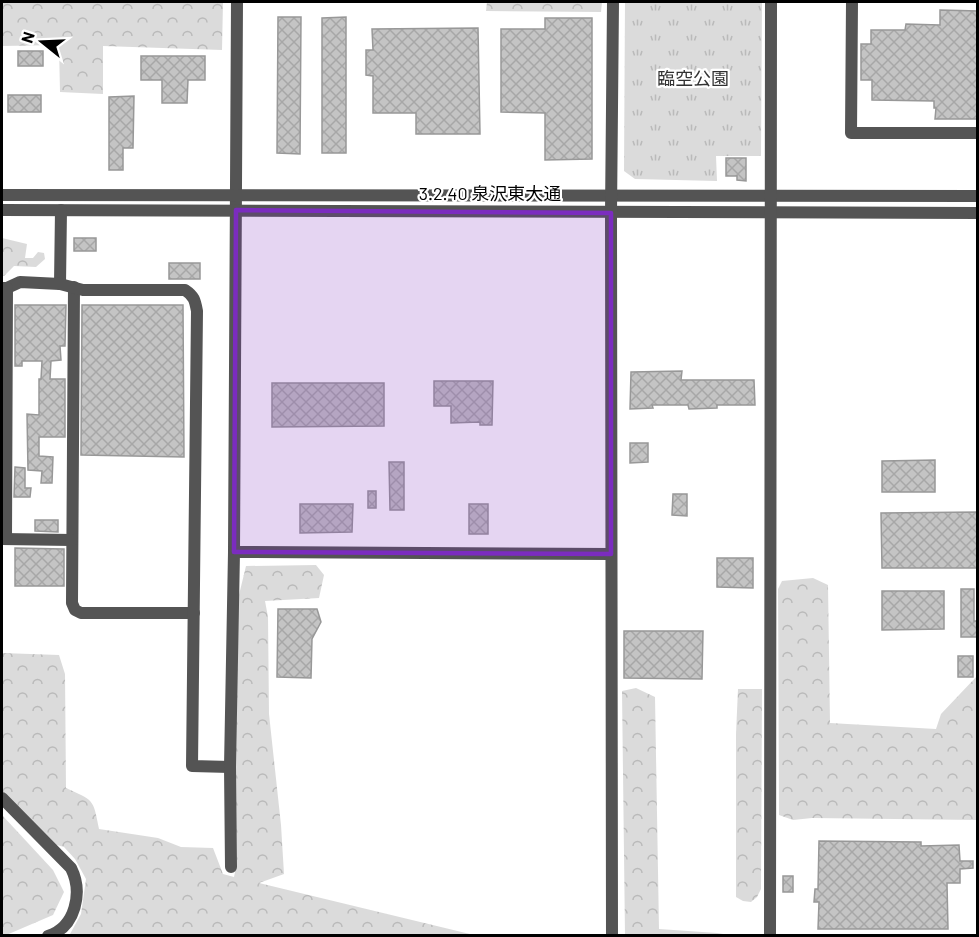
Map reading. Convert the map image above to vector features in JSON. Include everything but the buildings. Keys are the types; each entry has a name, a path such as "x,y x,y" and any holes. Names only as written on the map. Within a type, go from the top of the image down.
{"street":[{"path":"231,867 237,2"},
{"path":"612,936 613,2"},
{"path":"770,936 771,2"},
{"path":"852,2 851,133 978,133"},
{"name":"3.2.40 泉沢東大通","path":"2,195 978,196"},
{"name":"3.2.40 泉沢東大通","path":"2,210 978,213"},
{"path":"60,284 61,210"},
{"path":"72,540 4,539 4,288 20,282 60,284 83,290 185,290 193,295 195,300 197,323 192,766 230,767"},
{"path":"74,287 72,603 75,610 81,613 194,613"},
{"path":"234,552 611,555"},
{"path":"2,798 71,868 75,877 77,888 73,912 64,927 48,936"}],"highlighted area":[{"path":"236,210 611,213 611,554 234,552"}],"green space":[{"path":"2,2 223,2 222,50 103,46 103,94 60,92 59,45 2,46"},
{"path":"487,2 602,2 601,12 486,11"},
{"name":"臨空公園","path":"625,2 762,2 761,156 716,156 717,181 635,179 624,171"},
{"path":"2,238 27,244 25,258 33,258 38,252 44,253 45,259 36,267 14,266 2,276"},
{"path":"316,565 324,575 319,598 265,601 268,617 269,714 284,874 259,883 474,935 64,935 70,934 81,914 86,879 75,859 64,847 53,844 2,791 2,653 59,655 65,674 66,788 91,802 99,829 158,838 181,847 213,848 223,874 234,877 237,862 235,791 238,599 246,566"},
{"path":"813,578 828,585 830,723 936,729 941,714 977,676 977,820 812,818 793,820 779,815 778,589 782,581"},
{"path":"636,688 655,697 659,929 729,935 625,935 622,691"},
{"path":"738,689 762,689 761,889 751,902 736,897"},
{"path":"2,815 53,870 64,892 53,915 4,936 2,935"}]}
